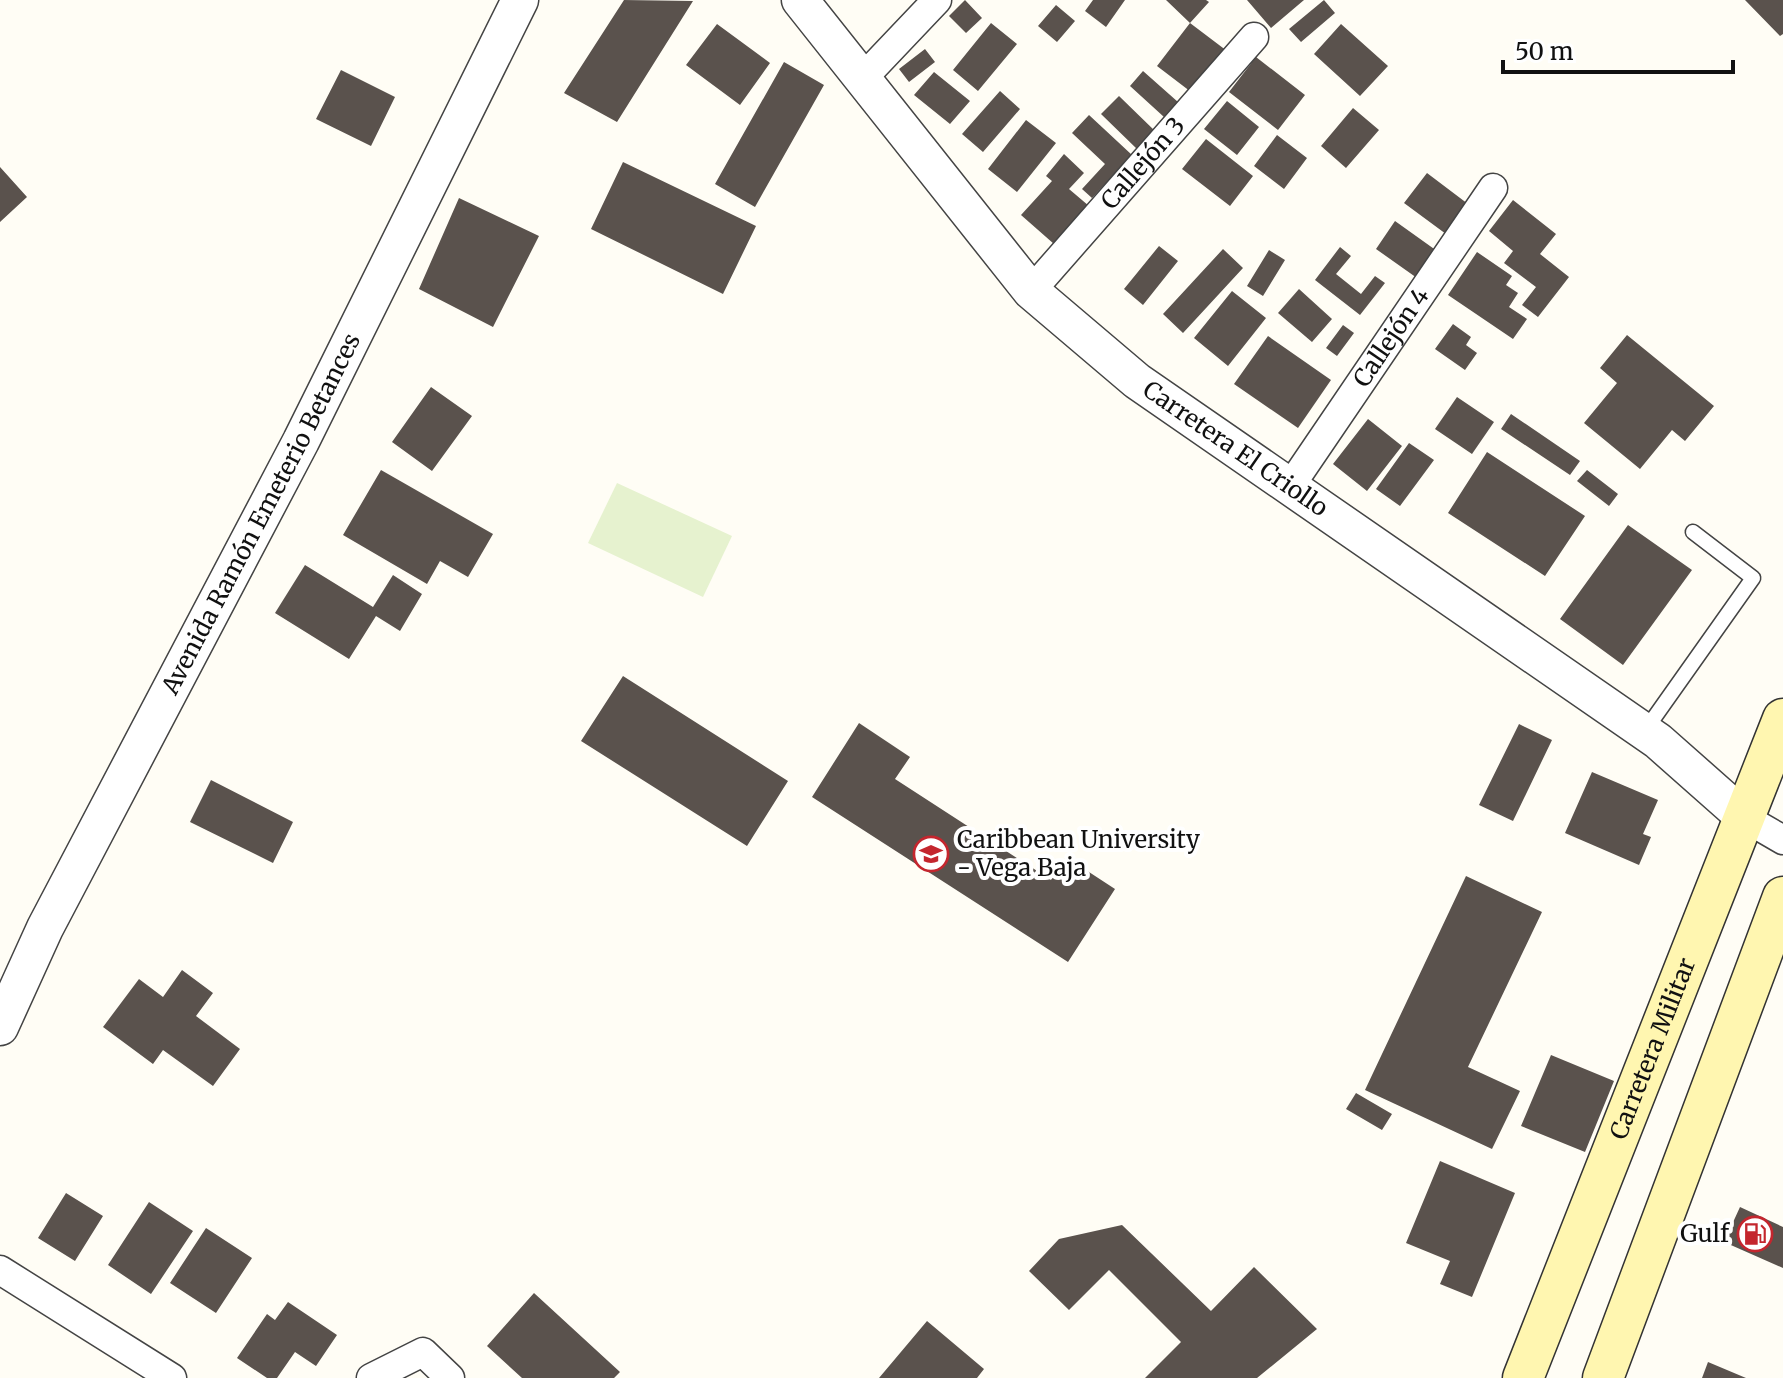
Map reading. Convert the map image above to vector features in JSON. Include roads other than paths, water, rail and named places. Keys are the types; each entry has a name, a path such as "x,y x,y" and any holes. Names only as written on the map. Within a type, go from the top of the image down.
{"main road":[{"name":"Carretera Militar","path":"1523,1378 1783,719"},
{"path":"1603,1378 1783,897"}],"street":[{"name":"Avenida Ramón Emeterio Betances","path":"0,1027 45,928 301,441 520,0"},
{"name":"Carretera El Criollo","path":"800,0 1031,291 1137,381 1644,732 1745,818"},
{"path":"862,79 937,0"},
{"name":"Callejón 3","path":"1031,291 1254,37"},
{"name":"Callejón 4","path":"1289,488 1493,188"},
{"path":"1745,818 1783,840"},
{"path":"0,1270 172,1378"},
{"path":"371,1378 423,1352 450,1378"}],"lane":[{"path":"1644,732 1753,578 1693,532"}],"place":[{"name":"Caribbean University - Vega Baja","path":"931,854"},
{"name":"Gulf","path":"1755,1234"}]}
